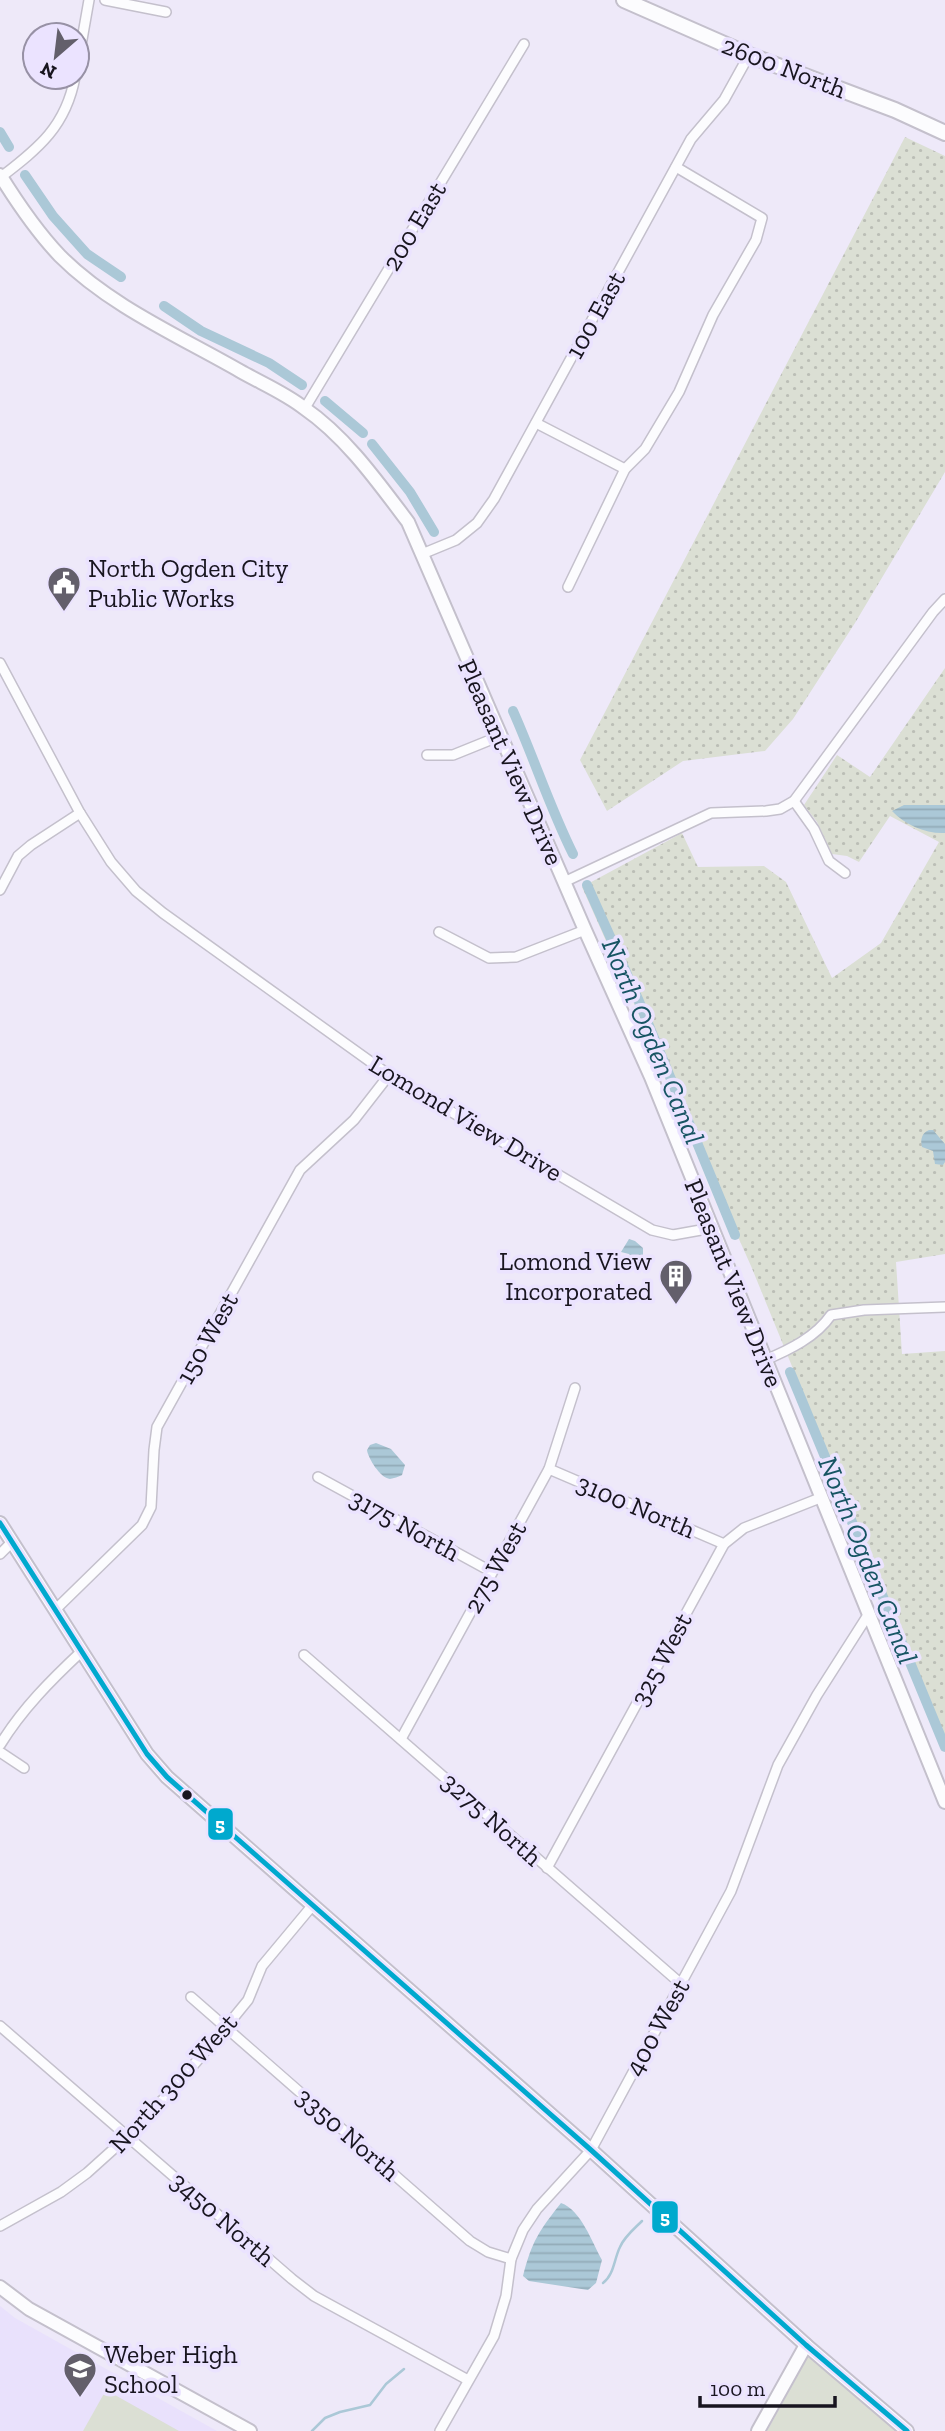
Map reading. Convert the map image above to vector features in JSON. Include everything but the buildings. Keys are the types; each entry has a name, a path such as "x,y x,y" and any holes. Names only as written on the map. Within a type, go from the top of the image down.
{"main road":[{"name":"2600 North","path":"624,0 748,55 895,110 945,133"}],"street":[{"path":"85,21 89,0"},
{"path":"106,0 166,12"},
{"name":"200 East","path":"305,408 524,44"},
{"name":"100 East","path":"422,554 456,540 477,523 494,499 691,139 724,100 748,55"},
{"path":"1,176 33,153 50,136 66,110 71,91"},
{"path":"568,587 625,469 645,449 679,392 713,315 756,240 762,218 676,167"},
{"name":"Pleasant View Drive","path":"1,176 27,217 59,255 96,286 140,314 305,408 366,467 408,522 584,930 651,1077 945,1802"},
{"path":"536,423 625,469"},
{"path":"564,882 710,813 780,809 794,801 945,599"},
{"name":"Lomond View Drive","path":"0,663 80,813 111,862 136,891 163,913 389,1075 653,1230 673,1236 712,1228"},
{"path":"427,755 453,755 500,736"},
{"path":"794,801 814,829 829,861 845,873"},
{"path":"0,890 18,856 80,813"},
{"path":"439,932 489,958 516,957 584,930"},
{"name":"150 West","path":"55,1610 142,1525 151,1507 157,1427 300,1170 354,1120 389,1075"},
{"path":"765,1360 795,1346 825,1323 831,1315 864,1310 945,1307"},
{"name":"275 West","path":"401,1739 550,1468 575,1388"},
{"name":"3100 North","path":"550,1468 723,1544"},
{"name":"3175 North","path":"318,1477 492,1573"},
{"name":"325 West","path":"547,1868 723,1544 744,1528 820,1498"},
{"path":"0,1523 146,1754 167,1777 591,2150 806,2345 907,2431"},
{"path":"0,1553 12,1542"},
{"name":"400 West","path":"440,2431 494,2336 506,2296 511,2259 523,2230 537,2209 591,2150 680,1983 713,1929 731,1891 778,1765 817,1695 868,1615"},
{"path":"0,1745 10,1728 42,1689 82,1651"},
{"name":"3275 North","path":"304,1655 680,1983"},
{"path":"0,1752 24,1768"},
{"name":"North 300 West","path":"0,2227 87,2173 127,2137 173,2089 248,2000 262,1966 312,1906"},
{"name":"3350 North","path":"191,1997 470,2241 488,2252 511,2259"},
{"name":"3450 North","path":"0,2026 314,2296 468,2379"},
{"path":"0,2287 29,2309 250,2431"},
{"path":"758,2431 806,2345"}],"shaded area":[{"path":"905,137 945,156 945,472 855,623 793,719 765,751 683,761 607,811 580,760"},
{"path":"945,668 945,1254 896,1262 902,1354 945,1351 945,1740 751,1266 582,887 682,833 698,867 764,866 786,882 832,978 881,943 939,842 890,816 859,862 847,856 832,854 817,822 804,805 837,755 870,777"},
{"name":"Weber High School","path":"0,2306 15,2318 217,2431 0,2431"},
{"path":"809,2355 896,2431 767,2431"},
{"path":"106,2390 179,2431 83,2431"}],"water":[{"path":"904,805 945,805 945,833 916,828 892,811"},
{"path":"929,1130 933,1130 945,1144 943,1165 935,1164 933,1151 922,1147 922,1137"},
{"path":"629,1239 643,1248 643,1260 635,1260 629,1254 621,1252"},
{"path":"376,1443 391,1449 405,1465 402,1475 390,1479 379,1471 367,1450 370,1445"},
{"path":"561,2203 580,2219 602,2260 596,2283 588,2290 529,2281 523,2276 537,2237"}],"waterway":[{"name":"North Ogden Canal","path":"0,132 9,147"},
{"name":"North Ogden Canal","path":"25,175 53,216 87,254 121,277"},
{"name":"North Ogden Canal","path":"164,306 201,331 269,363 302,385"},
{"name":"North Ogden Canal","path":"325,401 363,433"},
{"name":"North Ogden Canal","path":"372,444 410,492 434,532"},
{"name":"North Ogden Canal","path":"513,711 573,854"},
{"name":"North Ogden Canal","path":"587,885 638,999 735,1235"},
{"name":"North Ogden Canal","path":"790,1372 945,1747"},
{"path":"603,2283 612,2271 622,2243 642,2221"},
{"path":"312,2431 325,2418 370,2405 386,2384 404,2369"}],"transit line":[{"name":"5","path":"0,1523 147,1754 167,1777 591,2150 806,2345 907,2431"}],"place":[{"name":"North Ogden City Public Works","path":"64,613"},
{"name":"Lomond View Incorporated","path":"676,1306"},
{"name":"Weber High School","path":"80,2399"}]}
